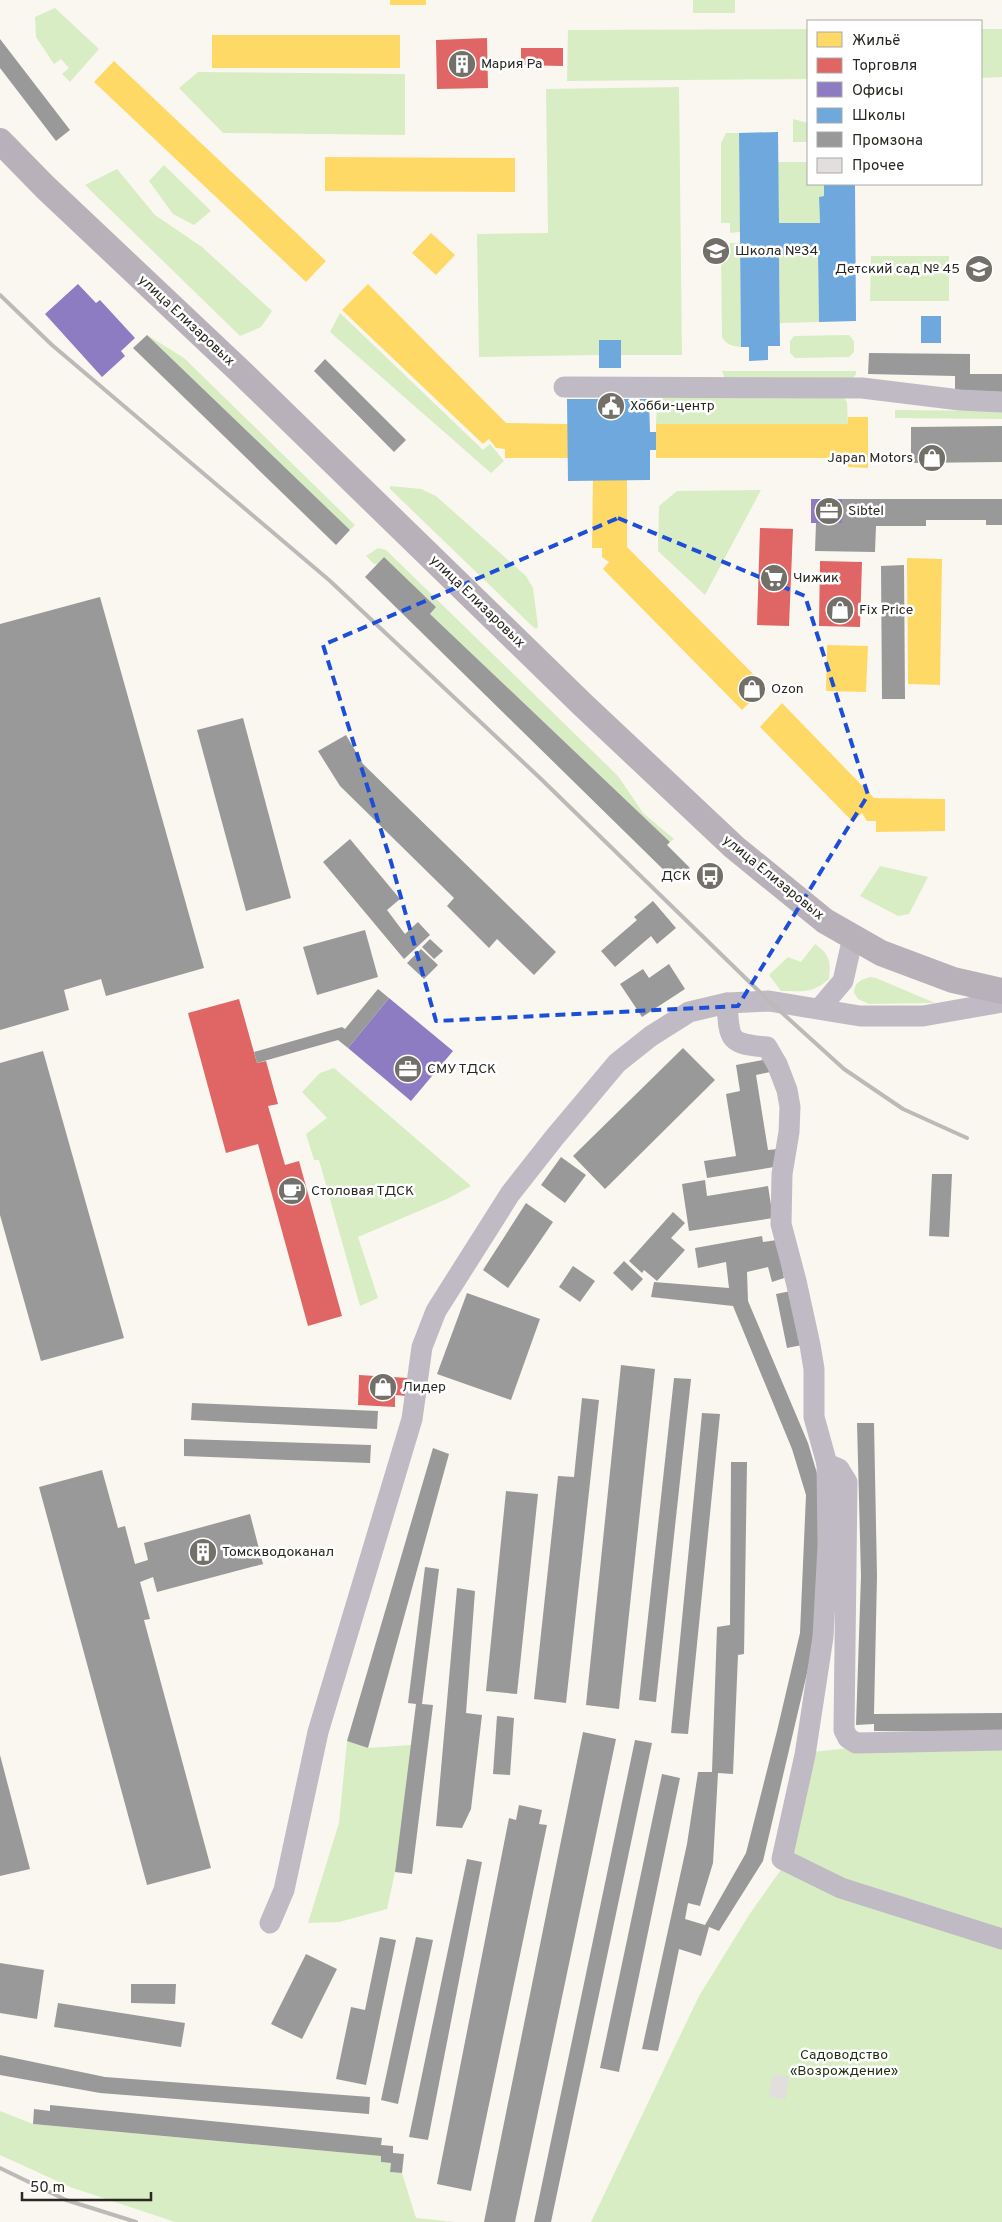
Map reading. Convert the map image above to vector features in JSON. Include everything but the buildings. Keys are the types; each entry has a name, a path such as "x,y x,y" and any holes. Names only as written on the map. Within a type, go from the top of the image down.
{"main road":[{"name":"улица Елизаровых","path":"0,141 45,187 242,373 680,799 780,886 825,921 881,953 911,966 953,980 1002,991"}],"street":[{"path":"564,387 862,388 960,400 1002,402"},
{"path":"820,1008 843,981 853,937"},
{"path":"270,1923 284,1890 318,1732 412,1419 422,1347 436,1311 510,1194 616,1063 651,1036 688,1012 727,1003 769,1001 860,1016 923,1016 1002,1002"},
{"path":"727,1003 729,1032 735,1040 743,1045 767,1047 777,1064 787,1090 790,1108 789,1132 782,1174 781,1224 810,1345 814,1369 814,1417 827,1464 828,1546 823,1636 805,1755 782,1859 841,1888 1002,1939"},
{"path":"827,1464 839,1470 847,1482 844,1730 848,1738 856,1743 1002,1740"}],"highlighted area":[{"path":"618,518 805,596 868,795 738,1006 436,1021 391,862 323,645"}],"green space":[{"path":"693,0 735,0 735,13 693,13"},
{"path":"55,8 99,49 70,82 62,74 69,68 61,59 54,64 36,37 35,17"},
{"path":"807,29 807,79 567,81 568,30"},
{"path":"982,29 1002,29 1002,77 982,78"},
{"path":"198,72 405,74 405,135 223,133 179,88"},
{"path":"679,87 682,355 621,355 599,340 599,355 479,357 477,234 548,233 546,89"},
{"path":"793,119 807,123 807,142 793,142"},
{"path":"726,133 739,133 740,232 730,233 730,223 721,223 721,143"},
{"path":"778,162 807,162 807,185 824,185 824,196 819,197 820,223 779,223"},
{"path":"164,165 211,211 194,225 173,214 149,181"},
{"path":"117,169 155,215 202,247 272,311 261,327 240,336 85,185"},
{"path":"730,243 740,243 741,347 730,345 722,337 721,252 730,252"},
{"path":"818,254 819,322 780,323 779,255"},
{"path":"871,256 949,256 949,301 870,301"},
{"path":"340,313 483,450 490,444 504,461 491,473 330,332"},
{"path":"147,335 184,358 355,525 350,530"},
{"path":"849,335 854,341 854,352 849,357 795,358 790,353 790,341 794,336"},
{"path":"722,371 856,371 856,374 852,380 725,379"},
{"path":"660,398 844,398 847,402 848,424 656,424 657,401"},
{"path":"895,410 1002,411 1002,419 895,418"},
{"path":"390,486 421,489 436,496 526,576 533,588 538,626 536,629 390,489"},
{"path":"761,490 705,595 658,551 659,506 677,491"},
{"path":"378,548 386,550 618,776 643,813 674,839 670,842 430,614 436,607 384,557 377,564 374,564 366,556"},
{"path":"880,866 928,877 909,914 898,916 860,896"},
{"path":"815,944 827,955 830,967 829,979 812,989 781,991 769,975 788,957 801,962"},
{"path":"870,977 935,1003 869,1004 858,999 854,993 858,982"},
{"path":"334,1068 471,1186 447,1199 358,1237 378,1298 360,1306 319,1160 314,1160 306,1134 327,1118 302,1092 320,1073"},
{"path":"347,1741 368,1748 411,1745 395,1872 387,1909 339,1922 308,1923 339,1823"},
{"name":"Садоводство «Возрождение»","path":"857,1747 1002,1747 1002,2222 591,2222 699,1996 749,1915 787,1861 813,1752"},
{"path":"0,2111 33,2124 381,2156 381,2162 391,2163 390,2172 402,2173 416,2218 455,2222 175,2222 70,2187 0,2155"}],"railway":[{"path":"0,295 52,345 329,580 540,778 769,1001 844,1069 903,1109 967,1138"},
{"path":"0,2168 66,2200 136,2222"}],"place":[{"name":"Мария Ра","path":"462,64"},
{"name":"Школа №34","path":"716,251"},
{"name":"Детский сад № 45","path":"979,269"},
{"name":"Хобби-центр","path":"611,406"},
{"name":"Japan Motors","path":"932,458"},
{"name":"Sibtel","path":"829,511"},
{"name":"Чижик","path":"774,578"},
{"name":"Fix Price","path":"840,610"},
{"name":"Ozon","path":"752,689"},
{"name":"ДСК","path":"710,876"},
{"name":"СМУ ТДСК","path":"408,1069"},
{"name":"Столовая ТДСК","path":"292,1191"},
{"name":"Лидер","path":"383,1387"},
{"name":"Томскводоканал","path":"203,1552"}]}
